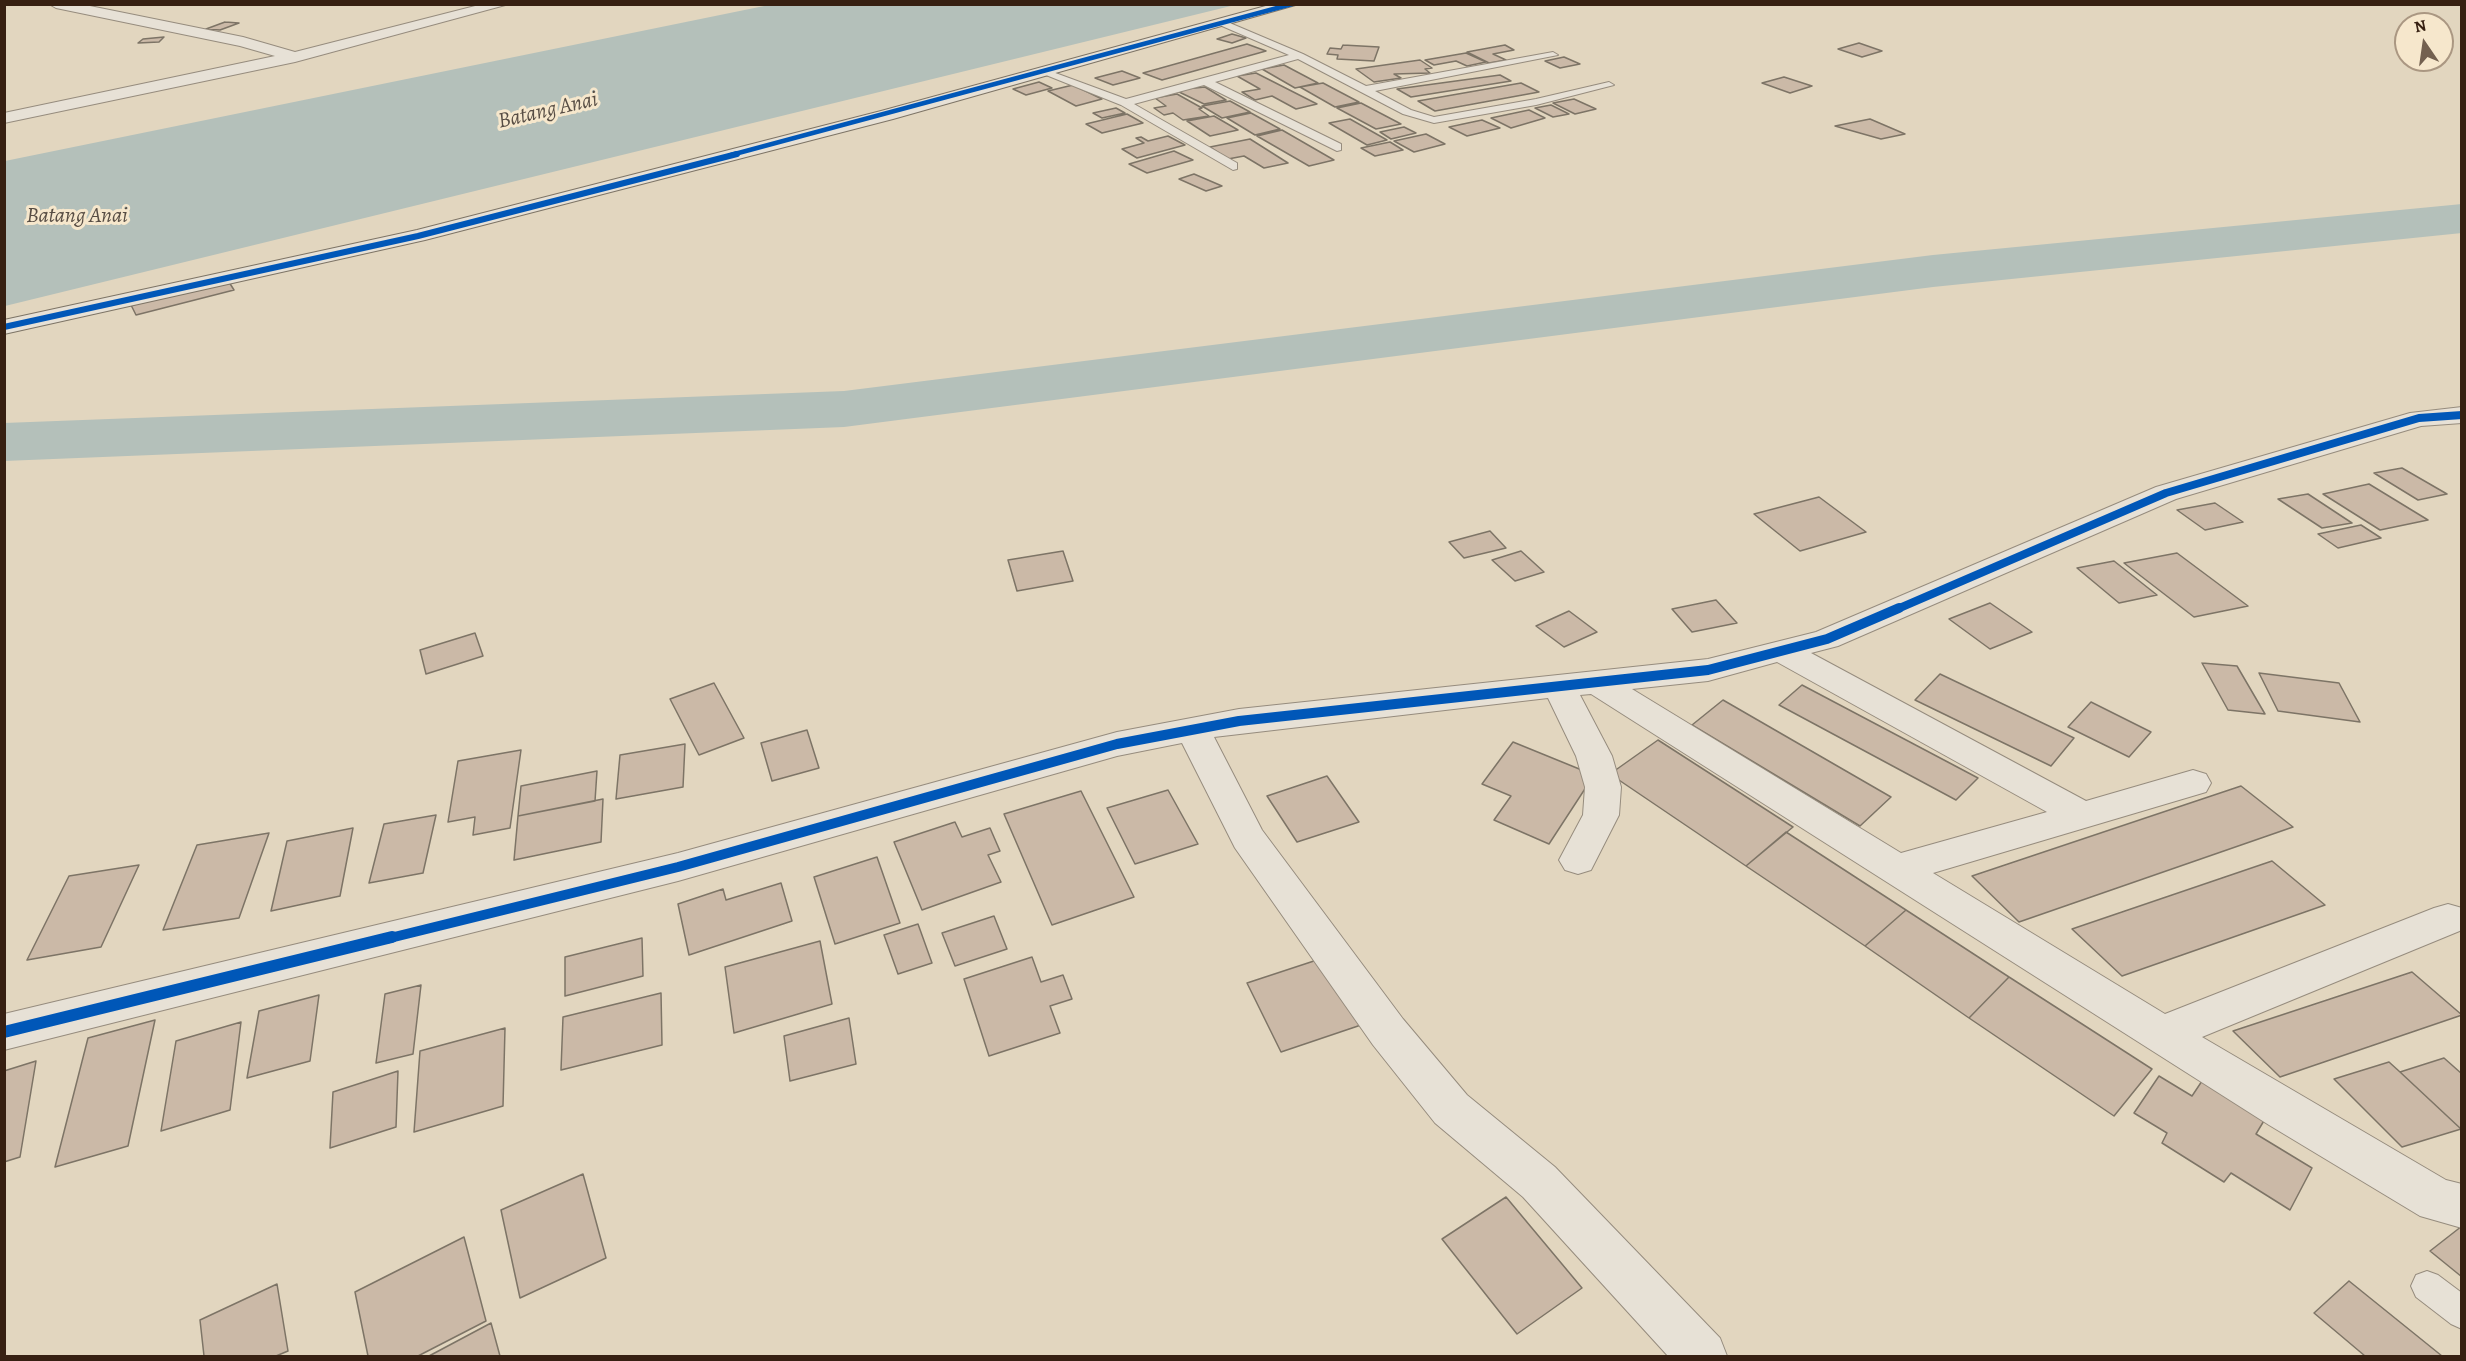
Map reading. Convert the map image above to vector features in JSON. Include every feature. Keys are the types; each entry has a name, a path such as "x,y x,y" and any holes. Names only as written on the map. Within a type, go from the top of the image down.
{"street":[{"path":"56,4 243,42 295,57"},
{"path":"4,118 295,57 502,4"},
{"path":"4,327 418,236 1046,72 1292,4"},
{"path":"4,1032 678,867 1117,744 1239,720 1579,686 1708,670 1827,639 2166,493 2419,418 2462,415"},
{"path":"1781,651 2082,816"},
{"path":"1578,860 1601,815 1603,787 1579,686"},
{"path":"1579,686 1898,869 2285,1111 2437,1200 2462,1206"},
{"path":"1193,730 1248,838 1388,1032 1451,1109 1539,1182 1702,1356"},
{"path":"1898,869 2193,783"},
{"path":"2162,1034 2448,919"}],"lane":[{"path":"1225,24 1299,56 1413,115 1434,120 1609,85"},
{"path":"1363,90 1553,55"},
{"path":"1125,103 1299,56"},
{"path":"1046,72 1125,103 1233,166"},
{"path":"1205,81 1337,147"},
{"path":"2427,1286 2462,1313"}],"water":[{"name":"Batang Anai","path":"769,5 1235,5 5,306 5,161"}],"building":[{"path":"225,22 239,23 220,30 206,29"},
{"path":"1232,34 1246,38 1232,43 1217,39"},
{"path":"164,37 159,42 138,43 143,39"},
{"path":"1859,43 1882,51 1862,57 1838,49"},
{"path":"1247,44 1266,51 1162,80 1143,73"},
{"path":"1343,45 1379,47 1374,61 1337,59 1338,55 1327,54 1330,48 1341,49"},
{"path":"1505,45 1514,50 1493,54 1506,60 1489,63 1467,52"},
{"path":"1466,53 1486,62 1467,66 1456,61 1434,65 1425,60"},
{"path":"1564,57 1580,64 1560,68 1545,61"},
{"path":"1420,60 1432,68 1425,69 1430,73 1394,74 1401,78 1374,82 1356,69"},
{"path":"1284,65 1318,83 1295,88 1262,69"},
{"path":"1122,71 1140,78 1113,85 1095,78"},
{"path":"1256,73 1317,104 1296,109 1272,96 1255,100 1242,92 1260,89 1237,76"},
{"path":"1500,75 1511,81 1411,97 1397,89"},
{"path":"1784,77 1812,86 1790,93 1762,83"},
{"path":"1039,82 1052,88 1026,95 1013,89"},
{"path":"1323,83 1359,102 1335,107 1300,87"},
{"path":"1521,83 1539,92 1435,111 1418,101"},
{"path":"1073,85 1102,99 1076,106 1048,91"},
{"path":"1205,87 1226,100 1204,104 1175,90"},
{"path":"1177,94 1202,108 1199,109 1209,116 1183,120 1173,113 1164,115 1154,108 1166,106 1155,98"},
{"path":"1574,99 1596,109 1575,114 1553,103"},
{"path":"1230,101 1250,112 1222,118 1202,106"},
{"path":"1361,103 1401,124 1376,129 1337,108"},
{"path":"1551,105 1569,114 1553,117 1535,108"},
{"path":"1116,108 1125,113 1102,118 1093,113"},
{"path":"1529,110 1545,118 1511,128 1491,118"},
{"path":"1251,113 1280,129 1255,135 1227,118"},
{"path":"1127,114 1143,123 1102,133 1086,124"},
{"path":"1214,116 1238,130 1210,136 1187,121"},
{"path":"1350,119 1387,140 1367,145 1329,123"},
{"path":"1870,119 1905,134 1881,139 1835,126"},
{"path":"1482,120 1500,128 1467,136 1449,127"},
{"path":"1404,127 1416,133 1391,139 1380,132"},
{"path":"1282,130 1334,160 1309,166 1257,136"},
{"path":"1426,134 1445,144 1414,152 1394,141"},
{"path":"1168,136 1185,145 1137,158 1122,149 1144,143 1136,138 1141,137 1148,141"},
{"path":"1250,139 1288,163 1264,168 1244,156 1228,159 1210,147"},
{"path":"1390,142 1403,150 1375,156 1361,148"},
{"path":"1174,151 1193,160 1147,173 1129,164"},
{"path":"1194,174 1222,186 1206,191 1179,179"},
{"path":"229,282 234,290 136,315 131,305"},
{"path":"2402,468 2447,494 2418,500 2374,473"},
{"path":"2369,484 2428,520 2380,530 2323,494"},
{"path":"2308,494 2352,523 2322,528 2278,499"},
{"path":"1819,497 1866,532 1800,551 1754,514"},
{"path":"2215,503 2243,522 2205,530 2177,510"},
{"path":"2361,525 2381,538 2338,548 2318,534"},
{"path":"1490,531 1506,548 1464,558 1449,542"},
{"path":"1063,551 1073,581 1017,591 1008,560"},
{"path":"1521,551 1544,572 1515,581 1492,560"},
{"path":"2177,553 2248,606 2194,617 2124,563"},
{"path":"2114,561 2157,595 2119,603 2077,568"},
{"path":"1716,600 1737,623 1692,632 1672,609"},
{"path":"1990,603 2032,632 1990,649 1949,619"},
{"path":"1569,611 1597,632 1564,647 1536,626"},
{"path":"475,633 483,656 426,674 420,650"},
{"path":"2202,663 2237,666 2265,714 2228,710"},
{"path":"2259,673 2339,683 2360,722 2278,711"},
{"path":"1940,674 2074,738 2051,766 1915,700"},
{"path":"714,683 744,738 699,755 670,699"},
{"path":"1802,685 1978,778 1956,800 1779,705"},
{"path":"1723,700 1891,797 1860,826 1692,725"},
{"path":"2091,702 2151,732 2129,757 2068,727"},
{"path":"807,730 819,768 772,781 761,743"},
{"path":"1658,740 1793,827 1746,866 1610,774"},
{"path":"1513,742 1594,775 1549,844 1494,820 1511,796 1482,784"},
{"path":"685,744 683,787 616,799 620,755"},
{"path":"521,750 510,828 473,835 475,817 448,822 458,761"},
{"path":"597,771 595,801 518,816 521,786"},
{"path":"1327,776 1359,822 1297,842 1267,796"},
{"path":"2241,786 2293,827 2019,922 1972,876"},
{"path":"1168,790 1198,844 1135,864 1107,808"},
{"path":"1081,791 1134,897 1052,925 1004,814"},
{"path":"603,799 601,842 514,860 518,816"},
{"path":"436,815 423,873 369,883 384,824"},
{"path":"955,822 962,837 990,828 1000,851 988,855 1001,882 922,910 894,842"},
{"path":"353,828 340,896 271,911 287,841"},
{"path":"1786,832 1906,910 1865,946 1746,866"},
{"path":"269,833 239,918 163,930 197,845"},
{"path":"877,857 900,923 835,944 814,877"},
{"path":"2272,861 2325,905 2122,976 2072,929"},
{"path":"139,865 101,947 27,960 69,876"},
{"path":"781,883 792,921 689,955 678,904 723,889 726,900"},
{"path":"1906,910 2009,977 1969,1018 1865,946"},
{"path":"994,916 1007,949 955,966 942,933"},
{"path":"918,924 932,963 898,974 884,935"},
{"path":"642,938 643,976 565,996 565,957"},
{"path":"820,941 832,1004 734,1033 725,967"},
{"path":"1032,957 1041,982 1063,975 1072,999 1050,1006 1060,1033 989,1056 964,979"},
{"path":"1323,958 1361,1025 1281,1052 1247,983"},
{"path":"2412,972 2462,1015 2280,1077 2233,1031"},
{"path":"2009,977 2152,1069 2114,1116 1969,1018"},
{"path":"421,985 413,1054 376,1063 385,994"},
{"path":"661,993 662,1045 561,1070 563,1017"},
{"path":"319,995 310,1061 247,1078 259,1011"},
{"path":"849,1018 856,1064 790,1081 784,1036"},
{"path":"155,1020 128,1146 55,1167 88,1038"},
{"path":"241,1022 230,1110 161,1131 176,1041"},
{"path":"505,1028 503,1106 414,1132 420,1051"},
{"path":"2444,1058 2462,1074 2461,1129 2400,1072"},
{"path":"36,1061 20,1157 4,1162 4,1071"},
{"path":"2389,1062 2461,1129 2402,1147 2334,1079"},
{"path":"398,1071 396,1127 330,1148 333,1092"},
{"path":"2159,1076 2192,1096 2202,1081 2265,1119 2256,1134 2312,1168 2290,1210 2231,1173 2224,1182 2162,1143 2167,1133 2134,1113"},
{"path":"583,1174 606,1258 520,1298 501,1210"},
{"path":"1506,1197 1582,1288 1517,1334 1442,1239"},
{"path":"2462,1226 2462,1277 2430,1251"},
{"path":"464,1237 486,1321 418,1356 368,1356 355,1292"},
{"path":"2349,1281 2442,1356 2365,1356 2314,1313"},
{"path":"277,1284 288,1351 276,1356 204,1356 200,1320"},
{"path":"491,1323 500,1356 429,1356"}],"waterway":[{"path":"4,442 844,409 1933,271 2462,218"}],"cycle path":[{"path":"4,327 418,236 887,115 1292,4"},
{"path":"4,1032 678,867 1117,744 1239,721 1708,670 1827,639 2166,493 2419,418 2462,415"}]}
